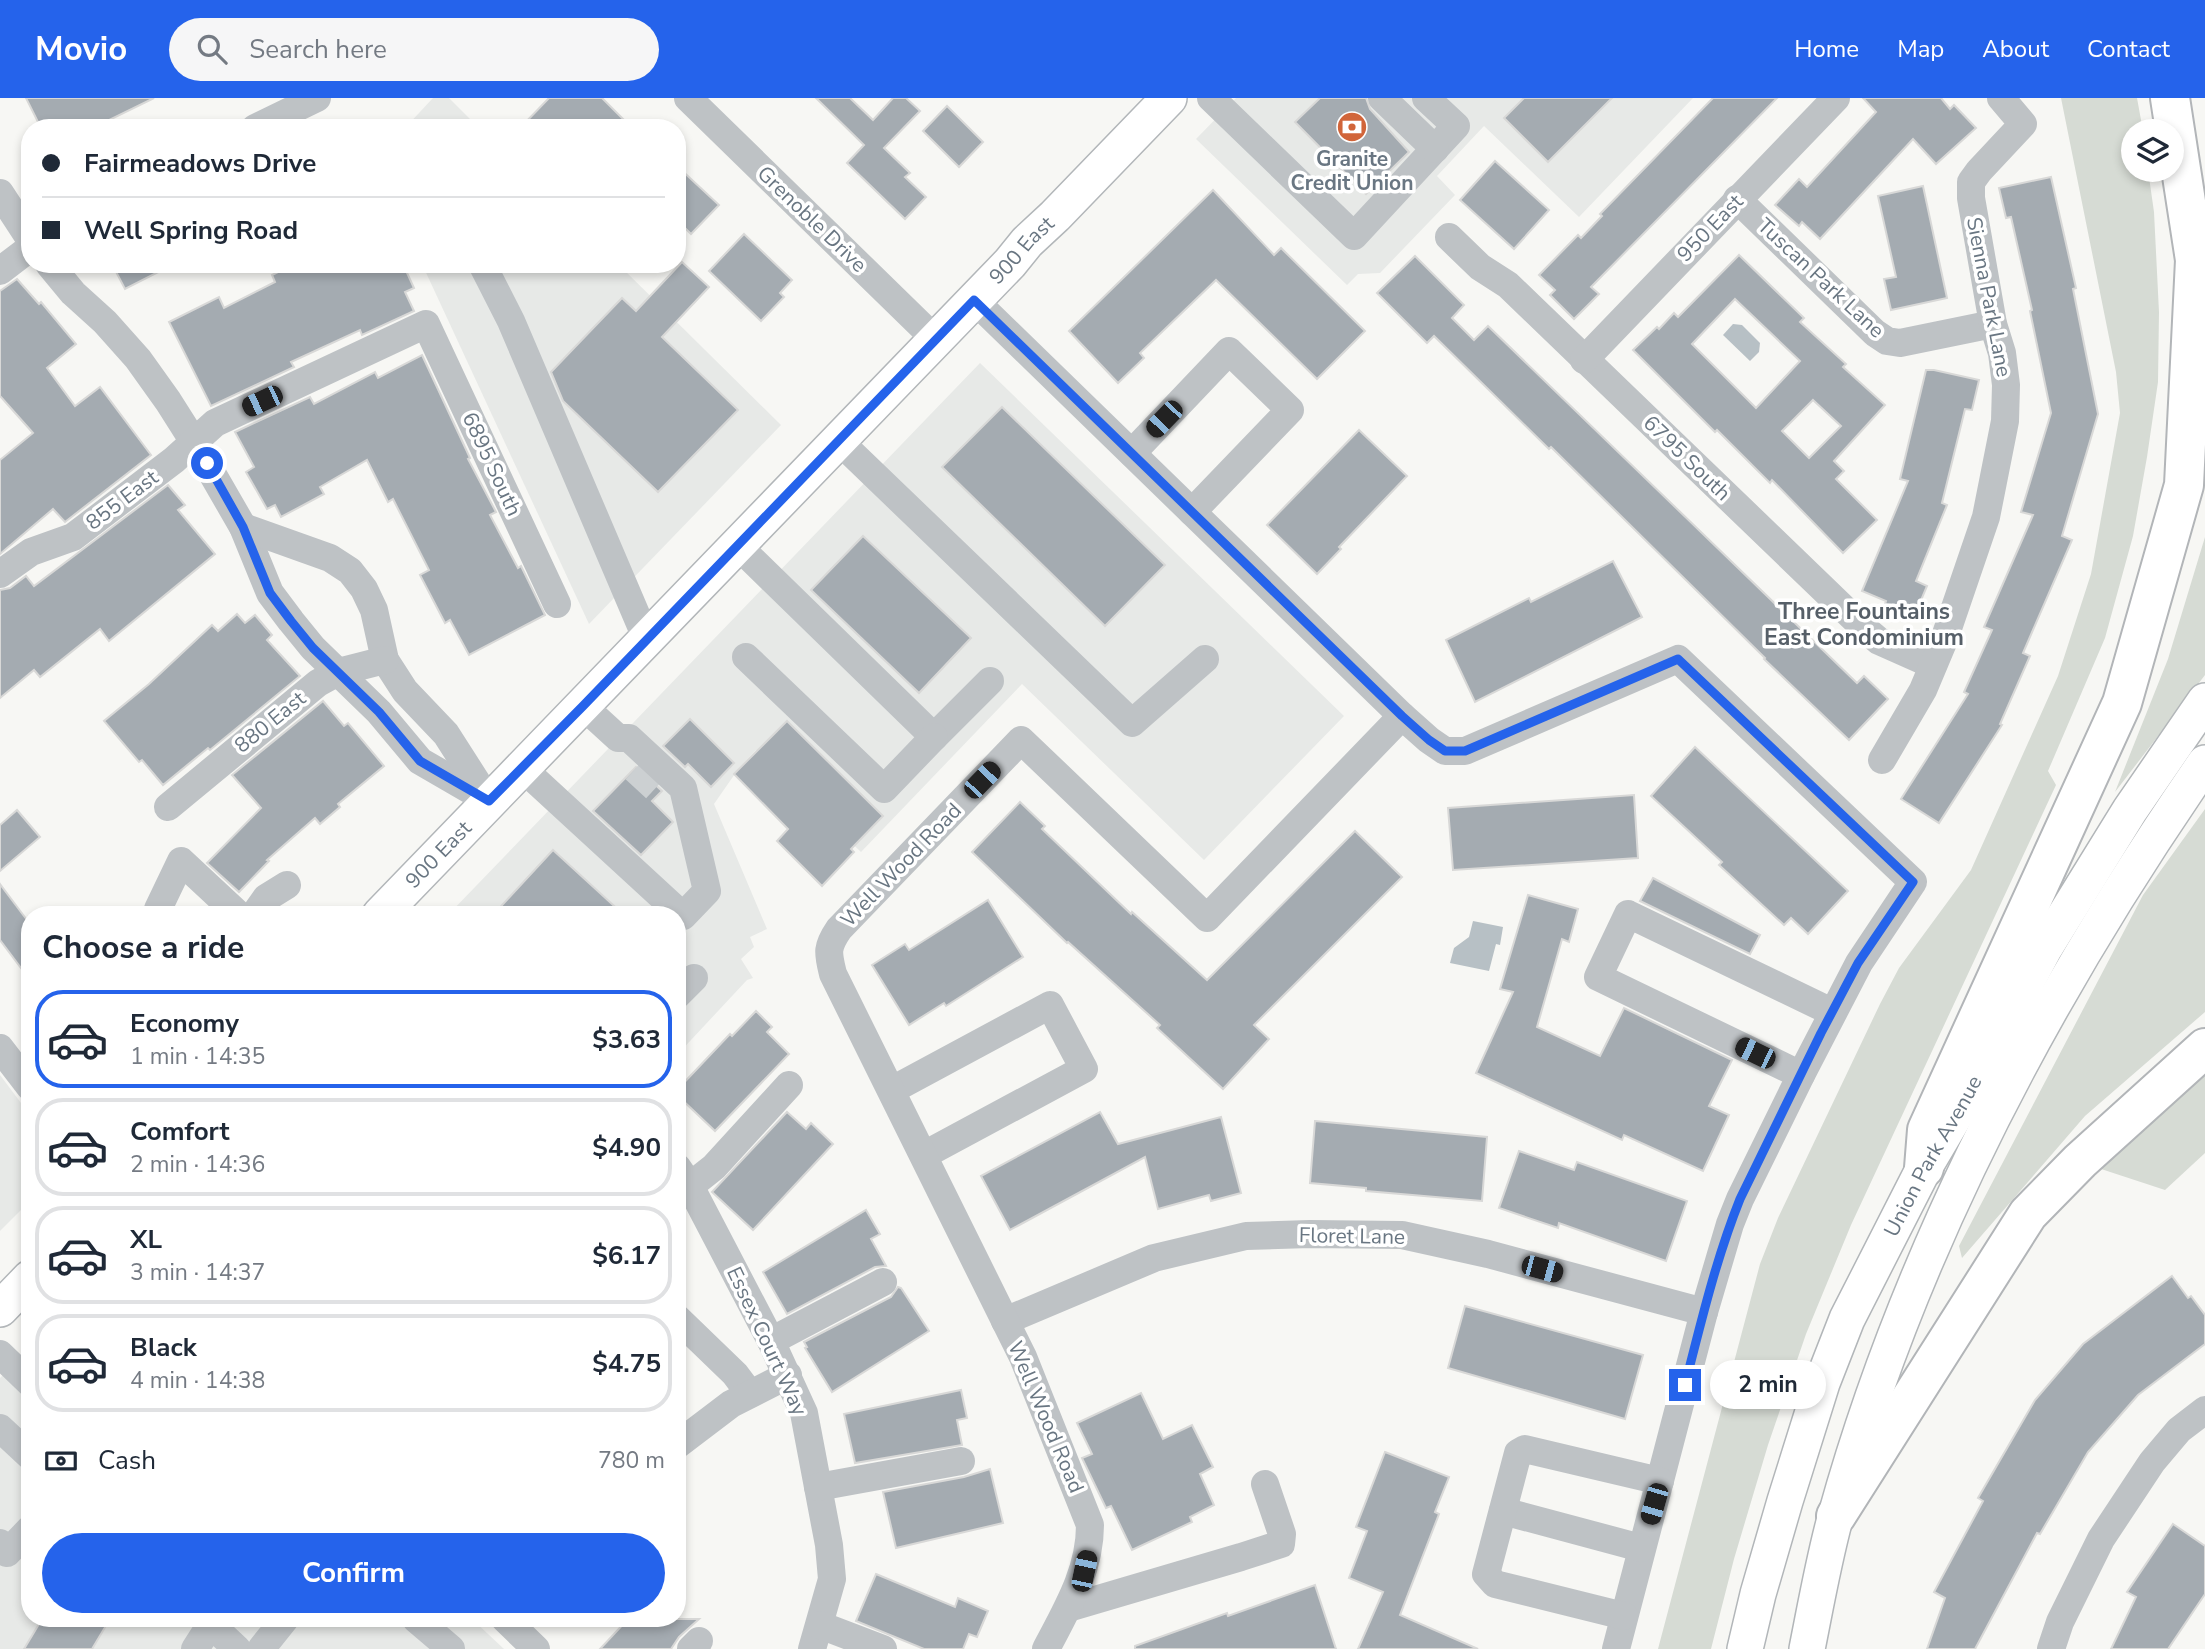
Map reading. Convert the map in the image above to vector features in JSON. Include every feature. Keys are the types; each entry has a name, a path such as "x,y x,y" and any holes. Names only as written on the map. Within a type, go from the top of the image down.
{"highway":[{"path":"1924,1168 1927,1130 2122,703 2183,485 2195,260 2170,98"},
{"path":"1836,1516 2028,1214 2080,1161 2205,1048"}],"main road":[{"name":"900 East","path":"389,906 839,441 1027,242 1169,98"},
{"name":"Union Park Avenue","path":"1745,1649 1770,1548 1822,1383 1847,1319 1924,1168 1963,1102 2045,949 2130,810 2205,702"},
{"name":"Union Park Avenue","path":"1807,1649 1836,1516 1878,1382 1956,1193 1992,1119 2079,958 2163,824 2205,763"},
{"path":"0,1310 21,1288"}],"street":[{"path":"274,119 317,98"},
{"name":"Grenoble Drive","path":"688,98 936,340"},
{"path":"1211,98 1354,236 1456,126 1426,98"},
{"path":"1382,98 1435,149"},
{"name":"950 East","path":"1584,360 1836,98"},
{"name":"Sienna Park Lane","path":"1882,760 1923,690 1933,665 1986,517 2005,421 2006,385 2002,353 1993,324 1970,198 1972,181 1979,171 2023,124 2001,98"},
{"path":"0,193 21,224"},
{"name":"Tuscan Park Lane","path":"1737,199 1875,333 1887,341 1900,343 1993,324"},
{"name":"6795 South","path":"1449,237 1480,267 1508,285 1879,641 1933,665"},
{"path":"0,271 21,241"},
{"path":"57,273 138,359 194,442 243,527 270,593 306,639 379,712 420,761 489,801"},
{"path":"487,273 511,321 647,640"},
{"path":"974,300 1402,716 1445,751 1465,751 1678,659 1913,882 1858,963 1730,1224 1704,1312 1616,1649"},
{"name":"855 East","path":"0,574 31,552 73,537 174,460 215,423 426,324"},
{"name":"6895 South","path":"426,324 557,604"},
{"path":"1132,453 1229,351 1290,410 1192,512"},
{"path":"839,441 1132,723 1205,659"},
{"path":"243,527 330,558 350,571 364,589 374,610 385,660 405,691 446,734 489,801"},
{"path":"738,546 934,737"},
{"path":"746,657 884,789 990,681"},
{"name":"880 East","path":"167,807 318,683 338,672 385,660"},
{"path":"583,706 618,738 629,738 684,788 673,798 707,891 686,913"},
{"name":"Well Wood Road","path":"1046,1649 1084,1571 1090,1543 1090,1525 1023,1357 833,974 828,951 831,941 839,929 1021,740 1207,918 1402,716"},
{"path":"618,738 618,750 635,769"},
{"path":"522,768 672,906"},
{"path":"159,906 181,862 229,906"},
{"path":"260,906 266,898 287,885"},
{"path":"1801,1075 1598,977 1628,914 1832,1012"},
{"path":"892,1090 1050,1005 1084,1069 925,1155"},
{"path":"0,1048 21,1075"},
{"path":"686,1176 714,1167 789,1085"},
{"name":"Essex Court Way","path":"686,1181 771,1341 804,1413 829,1545 832,1579 816,1637"},
{"name":"Floret Lane","path":"1005,1321 1154,1258 1245,1236 1310,1234 1402,1235 1488,1254 1704,1312"},
{"path":"771,1341 883,1282"},
{"path":"686,1327 735,1374 750,1394"},
{"path":"0,1354 21,1374"},
{"path":"686,1438 731,1404 788,1375"},
{"path":"2051,1649 2060,1622 2101,1539 2152,1462 2179,1430 2205,1410"},
{"path":"1624,1616 1495,1584 1489,1579 1486,1574 1518,1453 1525,1449 1660,1481"},
{"path":"818,1487 961,1461"},
{"path":"1068,1608 1281,1544 1282,1534 1265,1484"},
{"path":"1503,1511 1641,1548"},
{"path":"0,1543 7,1553 21,1538"},
{"path":"195,1649 206,1627"},
{"path":"213,1627 237,1649"},
{"path":"261,1649 279,1627"},
{"path":"425,1627 451,1649"},
{"path":"513,1627 536,1649"},
{"path":"816,1637 883,1649"}],"shaded area":[{"path":"433,98 449,98 470,119 413,119"},
{"path":"1236,98 1693,98 1579,217 1484,126 1437,176 1455,195 1380,273 1358,274 1347,285 1196,139"},
{"path":"2061,98 2137,98 2141,119 2121,119 2121,182 2150,182 2154,212 2159,312 2158,382 2133,536 2105,638 2048,771 2056,785 1851,1225 1806,1334 1768,1445 1711,1649 1658,1649 1760,1264 1778,1218 1899,968 1971,870 2058,676 2091,574 2120,413 2116,372"},
{"path":"426,273 627,273 781,425 589,624"},
{"path":"1733,324 1742,325 1760,343 1759,352 1750,361 1723,335"},
{"path":"980,363 1344,716 1204,860 1022,684 861,852 756,750 739,768 714,804 767,929 750,937 754,947 741,959 753,978 747,980 686,1045 686,906 457,906"},
{"path":"2205,537 2205,675 2115,792 2168,659"},
{"path":"2205,809 2205,1012 2085,1116 1962,1258 1959,1246 2143,895"},
{"path":"1473,921 1503,927 1500,945 1496,944 1489,971 1450,963 1454,948 1469,937"},
{"path":"2205,1068 2205,1153 2165,1190 2095,1167"},
{"path":"0,1075 21,1103 21,1210 0,1231"},
{"path":"21,1357 21,1627 481,1627 504,1649 0,1649 0,1378"}],"building":[{"path":"26,98 154,98 111,119 36,119"},
{"path":"549,98 602,98 623,119 529,119"},
{"path":"816,98 850,98 873,120 893,98 906,98 920,111 884,148 910,173 905,177 926,197 905,219 847,163 864,145"},
{"path":"1320,98 1366,98 1370,109 1409,152 1366,194 1295,122"},
{"path":"1524,98 1612,98 1548,162 1504,118"},
{"path":"1713,98 1777,98 1591,287 1599,294 1574,319 1550,295 1555,290 1539,275 1578,235 1581,238 1602,216 1600,214"},
{"path":"1863,98 1941,98 1950,109 1954,105 1976,128 1936,164 1913,139 1820,239 1802,222 1799,226 1775,205 1799,179 1807,187 1876,112"},
{"path":"947,106 983,142 959,167 923,131"},
{"path":"1495,161 1549,210 1514,249 1460,200"},
{"path":"686,174 719,205 691,234 686,229"},
{"path":"2051,177 2076,288 2073,289 2098,414 2062,536 2072,540 2023,653 2030,656 2000,724 2002,725 1939,823 1901,799 1968,694 1964,692 1992,630 1984,627 2033,515 2021,512 2051,413 2011,217 2006,218 1999,188"},
{"path":"1923,186 1947,298 1891,310 1884,279 1896,277 1878,196"},
{"path":"1213,190 1274,255 1281,248 1365,331 1317,379 1216,280 1140,353 1144,358 1118,383 1069,331"},
{"path":"744,234 792,280 780,293 784,297 761,321 709,271"},
{"path":"1739,255 1804,318 1800,322 1846,364 1843,367 1885,405 1834,461 1844,471 1836,479 1877,520 1843,553 1772,480 1770,483 1717,430 1715,432 1633,350 1674,313 1678,317","holes":["1735,299 1800,361 1756,408 1692,344","1813,400 1841,426 1809,458 1782,431"]},
{"path":"1415,256 1464,305 1452,318 1474,340 1488,326 1857,683 1864,676 1888,699 1849,740 1434,336 1427,343 1377,293"},
{"path":"686,266 709,287 662,337 738,410 658,492 563,401 551,372 622,298 636,311 672,273 686,273"},
{"path":"117,273 156,273 125,289"},
{"path":"407,273 414,288 405,292 414,311 362,335 360,330 291,362 294,367 211,406 169,322 219,297 224,308 275,282 272,275"},
{"path":"17,279 39,304 41,302 76,344 47,368 75,406 100,387 151,455 65,522 53,509 0,554 0,460 33,433 0,396 0,291"},
{"path":"422,355 470,458 468,459 496,512 490,515 518,568 521,566 545,615 469,655 450,620 445,623 420,575 429,570 393,499 388,502 367,460 320,487 324,494 281,517 275,505 267,509 246,472 254,467 235,432 310,397 314,404 375,372 378,378"},
{"path":"1926,370 1979,380 1972,410 1965,409 1942,503 1947,505 1916,581 1927,586 1914,617 1862,591 1908,481 1900,479"},
{"path":"1002,407 1165,565 1105,626 942,467"},
{"path":"1359,430 1407,476 1317,574 1267,525"},
{"path":"168,485 185,505 178,510 215,554 109,641 100,629 40,677 34,670 0,698 0,590 10,588 26,576 34,586"},
{"path":"863,536 971,638 919,693 811,590"},
{"path":"1613,561 1642,617 1475,702 1446,640 1529,598 1531,602"},
{"path":"237,614 245,623 255,615 272,635 267,640 300,676 163,785 104,721 149,684 212,625 218,631"},
{"path":"323,701 344,726 348,723 384,766 338,804 340,807 320,824 315,818 267,860 269,861 239,892 207,863 261,808 232,775"},
{"path":"690,719 734,763 711,787 688,764 685,767 663,746"},
{"path":"787,721 883,816 851,849 854,852 822,886 777,841 788,829 734,774"},
{"path":"1695,747 1848,891 1808,934 1791,918 1784,925 1719,865 1722,862 1651,796"},
{"path":"636,767 662,791 652,801 673,822 641,855 593,811"},
{"path":"1634,795 1638,858 1453,870 1448,808"},
{"path":"1020,802 1045,826 1042,829 1131,914 1132,912 1207,980 1355,831 1402,877 1254,1025 1269,1039 1223,1089 1157,1028 1160,1025 1067,943 972,852"},
{"path":"17,810 40,837 0,871 0,825"},
{"path":"553,850 614,906 501,906"},
{"path":"1653,878 1760,935 1750,954 1640,901"},
{"path":"0,884 21,912 21,968 0,940"},
{"path":"1528,895 1578,909 1569,942 1562,939 1537,1027 1600,1056 1624,1008 1732,1060 1709,1106 1729,1115 1703,1171 1624,1135 1622,1140 1476,1073 1513,992 1500,989"},
{"path":"988,900 1023,957 946,1006 944,1003 909,1025 872,965 905,944 909,950"},
{"path":"756,1011 772,1027 767,1032 789,1054 715,1131 686,1104 686,1080 730,1034 732,1036"},
{"path":"787,1112 806,1129 811,1123 833,1144 753,1230 712,1192"},
{"path":"1100,1112 1118,1144 1221,1117 1241,1193 1211,1201 1209,1195 1158,1209 1145,1157 1010,1230 981,1176"},
{"path":"1315,1121 1487,1137 1482,1201 1366,1191 1366,1188 1310,1183"},
{"path":"1519,1151 1574,1170 1577,1162 1687,1201 1666,1261 1559,1223 1558,1228 1499,1208"},
{"path":"866,1210 880,1234 871,1239 886,1266 875,1267 787,1314 763,1272"},
{"path":"2172,1276 2205,1315 2205,1344 2138,1395 2088,1452 2040,1534 2037,1533 1975,1649 1927,1649 1945,1598 1934,1592 1983,1501 1978,1498 2035,1400 2083,1344"},
{"path":"898,1287 929,1331 832,1392 804,1342 891,1297"},
{"path":"1465,1306 1643,1355 1625,1419 1448,1368"},
{"path":"961,1390 967,1418 957,1420 962,1445 855,1463 844,1414"},
{"path":"1141,1393 1163,1439 1192,1425 1213,1467 1200,1474 1214,1505 1190,1517 1192,1522 1132,1550 1111,1506 1106,1508 1082,1458 1092,1454 1077,1423"},
{"path":"1385,1452 1449,1477 1435,1512 1439,1514 1400,1615 1478,1649 1358,1649 1383,1592 1349,1578 1367,1531 1356,1527"},
{"path":"990,1469 1003,1523 896,1548 883,1492 964,1477"},
{"path":"2173,1524 2205,1546 2205,1594 2168,1649 2111,1649 2136,1597 2127,1592"},
{"path":"876,1574 955,1607 958,1598 988,1611 977,1637 969,1634 963,1649 924,1649 856,1621"},
{"path":"1315,1585 1336,1649 1135,1649 1135,1646 1227,1613 1228,1616"},
{"path":"686,1619 699,1619 679,1637 671,1649 600,1649 621,1627 686,1627"},
{"path":"37,1627 105,1627 92,1649 24,1649"}],"tunnel":[{"path":"635,769 660,792"}],"place":[{"name":"Granite Credit Union","path":"1352,127"}],"district":[{"name":"Three Fountains East Condominium","path":"1864,624"}],"route":[{"path":"207,463 243,527 270,593 313,648 379,712 420,761 489,801 974,300 1402,716 1445,751 1465,751 1678,659 1913,882 1858,963 1740,1199 1730,1224 1685,1385"}]}
